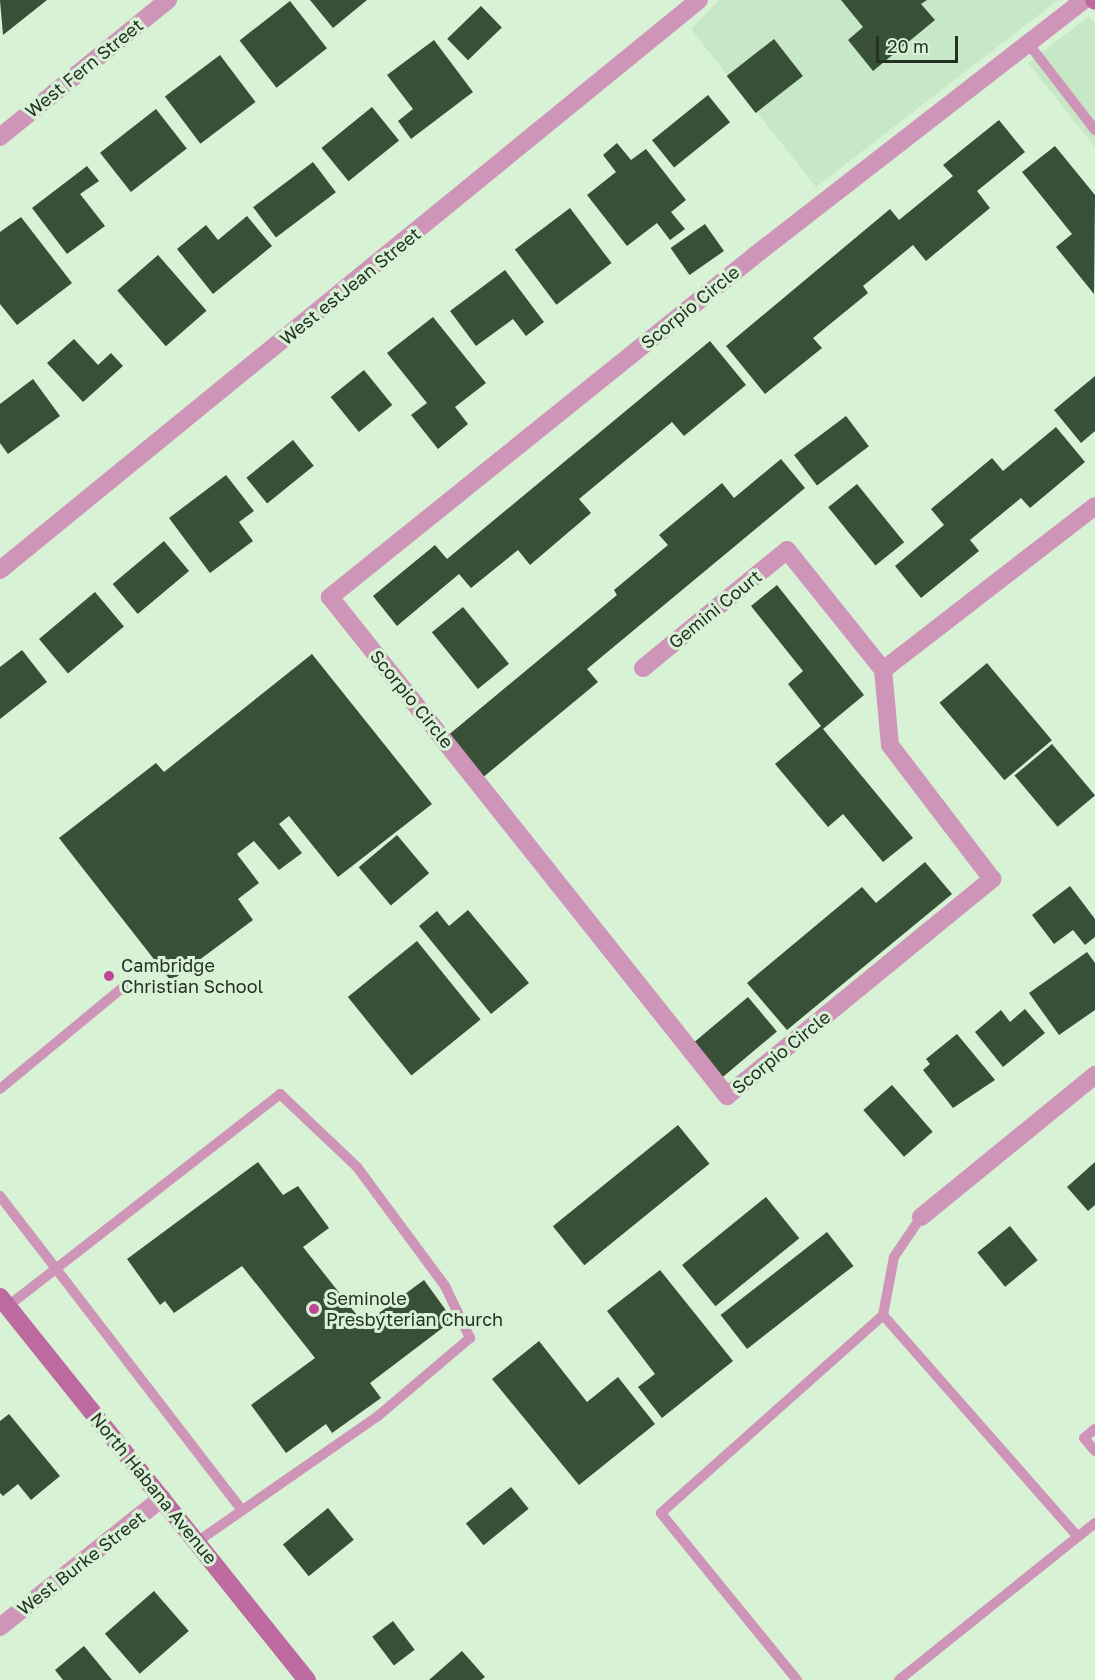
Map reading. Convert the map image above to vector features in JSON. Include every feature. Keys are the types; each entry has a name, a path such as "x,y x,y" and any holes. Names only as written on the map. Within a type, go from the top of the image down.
{"street":[{"name":"West Fern Street","path":"0,137 168,0"},
{"name":"West estJean Street","path":"0,570 699,0"},
{"name":"Scorpio Circle","path":"883,670 890,745 992,879 727,1096 330,597 1084,0"},
{"path":"883,670 1095,506"},
{"name":"Gemini Court","path":"643,668 787,550 883,670"},
{"path":"921,1217 1095,1076"},
{"name":"North Habana Avenue","path":"4,1301 308,1680"},
{"name":"West Burke Street","path":"0,1627 162,1498"}],"lane":[{"path":"1028,43 1095,130"},
{"path":"0,1089 127,984"},
{"path":"4,1301 54,1268 280,1094 369,1183 445,1286 470,1338 378,1416 240,1508 197,1542"},
{"path":"0,1196 240,1508"},
{"path":"797,1680 662,1513 883,1315 894,1257 921,1217"},
{"path":"883,1315 1078,1537"},
{"path":"1095,1429 1084,1438 1095,1451"},
{"path":"899,1680 1095,1523"}],"shaded area":[{"path":"719,0 1058,0 816,187 691,29"},
{"path":"1089,16 1095,23 1095,147 1028,63"}],"building":[{"path":"0,0 47,0 3,35"},
{"path":"310,0 367,0 333,28"},
{"path":"841,0 927,0 921,4 935,20 873,71 848,40 863,27"},
{"path":"290,1 327,48 277,88 240,40"},
{"path":"481,6 502,28 468,60 447,39"},
{"path":"774,39 803,76 756,113 727,76"},
{"path":"434,40 473,92 411,139 398,121 413,109 387,75"},
{"path":"220,55 256,102 200,144 165,97"},
{"path":"708,95 730,122 674,168 652,140"},
{"path":"372,107 399,140 349,181 321,148"},
{"path":"156,109 187,148 131,192 100,153"},
{"path":"999,120 1025,152 977,191 990,208 926,261 913,245 863,286 868,293 813,338 822,348 765,394 726,346 890,209 899,220 953,176 943,165"},
{"path":"617,143 631,160 646,149 686,200 671,212 685,229 670,240 657,223 627,246 587,195 616,172 603,155"},
{"path":"1055,146 1095,195 1094,294 1056,247 1072,234 1022,172"},
{"path":"313,162 336,192 276,237 253,207"},
{"path":"87,166 99,181 80,194 105,226 67,254 32,208"},
{"path":"570,208 612,263 556,305 515,250"},
{"path":"247,216 272,246 213,294 177,249 206,225 218,240"},
{"path":"21,217 72,283 17,325 0,304 0,232"},
{"path":"705,224 724,251 690,275 671,248"},
{"path":"158,255 207,311 166,346 117,290"},
{"path":"505,270 544,322 526,336 513,319 476,346 450,311"},
{"path":"433,317 486,383 455,407 468,424 438,449 411,415 427,403 387,353"},
{"path":"74,339 98,365 111,353 123,366 83,402 47,363"},
{"path":"710,341 746,385 684,436 672,422 579,499 591,513 530,565 518,550 471,588 459,574 397,626 373,596 435,545 447,559"},
{"path":"364,370 392,405 359,432 331,397"},
{"path":"1095,376 1095,431 1081,443 1054,410"},
{"path":"33,379 60,416 8,454 0,443 0,404"},
{"path":"846,416 869,446 817,485 794,455"},
{"path":"1056,427 1085,462 1030,508 1021,498 970,540 979,551 921,598 895,566 944,525 931,509 992,458 1003,471"},
{"path":"293,440 314,466 267,503 246,478"},
{"path":"781,459 805,488 587,669 598,682 481,779 446,737 617,595 614,590 668,545 659,535 722,483 734,498"},
{"path":"226,475 254,511 239,522 253,541 210,573 169,518"},
{"path":"857,484 904,542 875,566 828,507"},
{"path":"164,541 189,571 138,614 113,584"},
{"path":"777,585 864,695 823,729 913,838 883,862 843,814 828,827 775,764 821,726 788,684 803,671 751,606"},
{"path":"95,592 124,626 68,673 39,639"},
{"path":"463,607 509,664 478,689 432,632"},
{"path":"22,650 47,682 0,719 0,667"},
{"path":"312,654 432,804 338,877 289,816 279,824 302,853 279,870 254,841 237,854 259,883 238,899 253,920 171,981 59,838 156,763 164,772"},
{"path":"987,663 1052,740 1004,780 940,703"},
{"path":"1052,744 1095,795 1058,827 1014,775"},
{"path":"397,835 429,873 391,905 359,867"},
{"path":"925,862 952,894 787,1030 747,983 862,887 876,903"},
{"path":"1070,886 1095,919 1095,937 1085,945 1073,930 1054,944 1032,915"},
{"path":"468,910 529,983 491,1014 419,926 437,911 449,926"},
{"path":"417,941 481,1019 411,1076 348,997"},
{"path":"1087,952 1095,963 1095,1010 1059,1035 1029,993"},
{"path":"748,997 777,1031 719,1080 691,1045"},
{"path":"1025,1009 1045,1033 1003,1067 975,1032 1001,1010 1010,1022"},
{"path":"957,1034 995,1080 953,1108 923,1070 930,1064 926,1059"},
{"path":"892,1085 933,1132 904,1157 863,1110"},
{"path":"678,1125 709,1164 584,1265 553,1226"},
{"name":"Seminole Presbyterian Church","path":"258,1162 283,1195 298,1186 329,1228 303,1247 364,1324 424,1280 453,1320 370,1383 381,1398 332,1433 326,1424 286,1453 251,1405 315,1358 242,1266 174,1313 165,1301 160,1305 127,1259"},
{"path":"1095,1162 1095,1205 1088,1211 1067,1187"},
{"path":"766,1197 799,1238 715,1306 682,1265"},
{"path":"1010,1226 1038,1260 1005,1287 977,1252"},
{"path":"827,1232 853,1266 747,1349 721,1315"},
{"path":"660,1270 733,1361 662,1418 638,1387 655,1374 607,1311"},
{"path":"539,1341 587,1402 618,1377 655,1424 579,1485 492,1379"},
{"path":"9,1414 60,1476 31,1500 18,1484 3,1496 0,1493 0,1421"},
{"path":"511,1487 529,1509 484,1545 466,1524"},
{"path":"328,1508 354,1540 309,1576 283,1545"},
{"path":"154,1591 189,1631 140,1674 105,1634"},
{"path":"393,1621 415,1650 394,1665 372,1637"},
{"path":"84,1646 112,1680 63,1680 55,1670"},
{"path":"462,1651 485,1677 481,1680 429,1680"}],"place":[{"name":"Cambridge Christian School","path":"109,976"},
{"name":"Seminole Presbyterian Church","path":"314,1309"}]}
